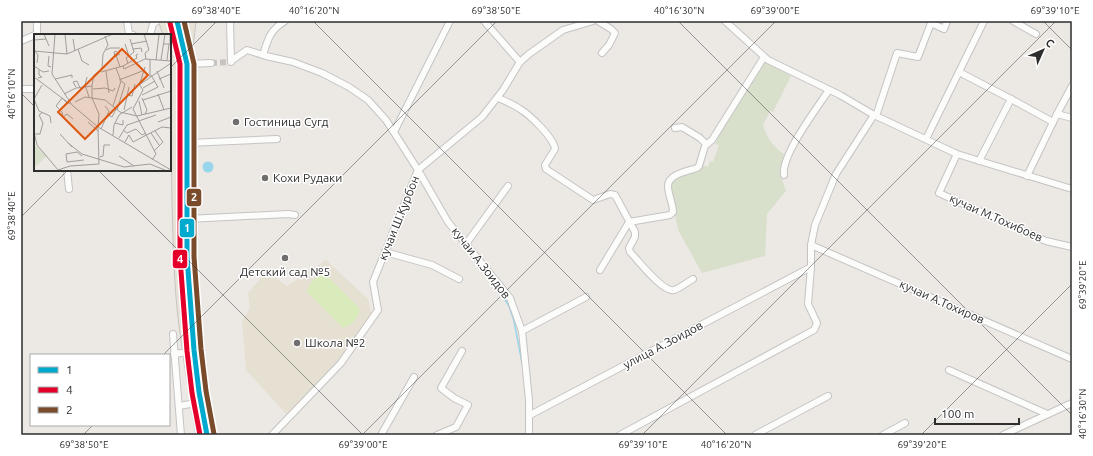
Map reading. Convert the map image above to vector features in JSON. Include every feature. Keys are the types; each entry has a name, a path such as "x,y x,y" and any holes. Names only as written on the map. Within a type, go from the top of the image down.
{"highway":[{"path":"190,21 183,60 179,259 182,299 196,403 202,435"},
{"path":"180,24 188,143 186,219 187,257 194,350 199,392 207,435"}],"main road":[{"path":"164,21 169,34"},
{"path":"171,41 183,60"}],"street":[{"path":"36,21 37,34"},
{"path":"127,21 129,34"},
{"path":"150,34 153,24 157,21"},
{"name":"кучаи А.Зоидов","path":"230,21 231,61 247,50 293,62 322,73 368,100 386,120 418,170 448,222 510,298 522,331 530,415 529,435"},
{"path":"263,55 270,36 277,26 285,21"},
{"path":"394,132 450,21"},
{"path":"484,21 520,62"},
{"name":"кучаи Ш.Қурбон","path":"272,435 341,363 378,310 373,282 418,170 482,117 498,98 520,62 529,54 564,30 593,21"},
{"path":"598,21 611,29 614,33 609,45 602,53"},
{"path":"725,21 764,57 829,90 875,116 957,154 1072,189"},
{"path":"620,435 814,330 817,323 808,304 811,245 815,225 836,174 875,116 897,53 918,57 931,23 944,29 947,21"},
{"path":"926,139 984,21"},
{"path":"1013,21 1036,34"},
{"path":"21,41 34,35"},
{"path":"600,270 629,222 670,215 673,212 668,185 670,180 673,177 697,168 700,164 706,144 712,140 764,57"},
{"path":"183,60 211,63"},
{"path":"959,72 1053,122"},
{"path":"1027,176 1072,86"},
{"path":"21,89 34,89"},
{"path":"784,175 788,155 829,90"},
{"path":"498,98 520,108 555,144 555,149 546,161 546,169 593,200 613,194 635,232 628,248 630,252 661,285 666,289 674,290 693,279"},
{"path":"979,161 1011,99"},
{"path":"1057,114 1072,118"},
{"path":"674,128 682,127 700,138 706,144"},
{"path":"188,143 277,139"},
{"name":"кучаи М.Тохибоев","path":"957,154 939,193 1046,241 1072,247"},
{"path":"67,171 69,190"},
{"path":"466,244 508,186"},
{"path":"186,219 288,214 295,215"},
{"name":"кучаи А.Тохиров","path":"811,245 1072,359"},
{"path":"386,252 432,265 459,280"},
{"name":"улица А.Зоидов","path":"530,415 811,267"},
{"path":"522,331 586,297"},
{"path":"173,334 182,435"},
{"path":"437,435 456,427 468,405 454,398 441,388 462,351"},
{"path":"174,354 189,352"},
{"path":"949,370 1047,414"},
{"path":"381,435 414,377"},
{"path":"755,435 828,396"},
{"path":"179,406 196,403"},
{"path":"1003,435 1072,403"},
{"path":"883,435 906,423"}],"shaded area":[{"name":"Школа №2","path":"326,260 368,299 371,313 335,366 287,415 246,370 242,321 250,308 248,293 267,271 287,286"}],"green space":[{"path":"767,63 791,76 773,112 770,111 763,125 771,142 785,155 782,165 782,173 786,191 767,214 765,256 702,273 678,230 669,185 672,178 702,165 708,167 710,161 713,162 719,145 715,144 724,126 761,64"},
{"path":"325,274 360,309 354,321 343,328 307,292 313,280 318,276"}],"water":[{"path":"208,161 212,163 214,167 212,171 208,173 204,171 202,167 204,163"}],"waterway":[{"path":"420,179 437,209"},
{"path":"450,229 496,286 509,306 514,321 522,363"},
{"path":"526,429 526,435"}],"tunnel":[{"path":"211,63 231,62"}],"transit line":[{"name":"1","path":"177,21 187,64 187,257 194,350 199,392 207,435"},
{"name":"2","path":"184,21 194,64 194,257 201,349 206,391 214,434"},
{"name":"4","path":"170,23 180,64 180,258 187,351 192,393 200,435"}],"place":[{"name":"Гостиница Сугд","path":"236,122"},
{"name":"Кохи Рудаки","path":"265,178"},
{"name":"Детский сад №5","path":"285,258"},
{"name":"Школа №2","path":"297,343"}]}
